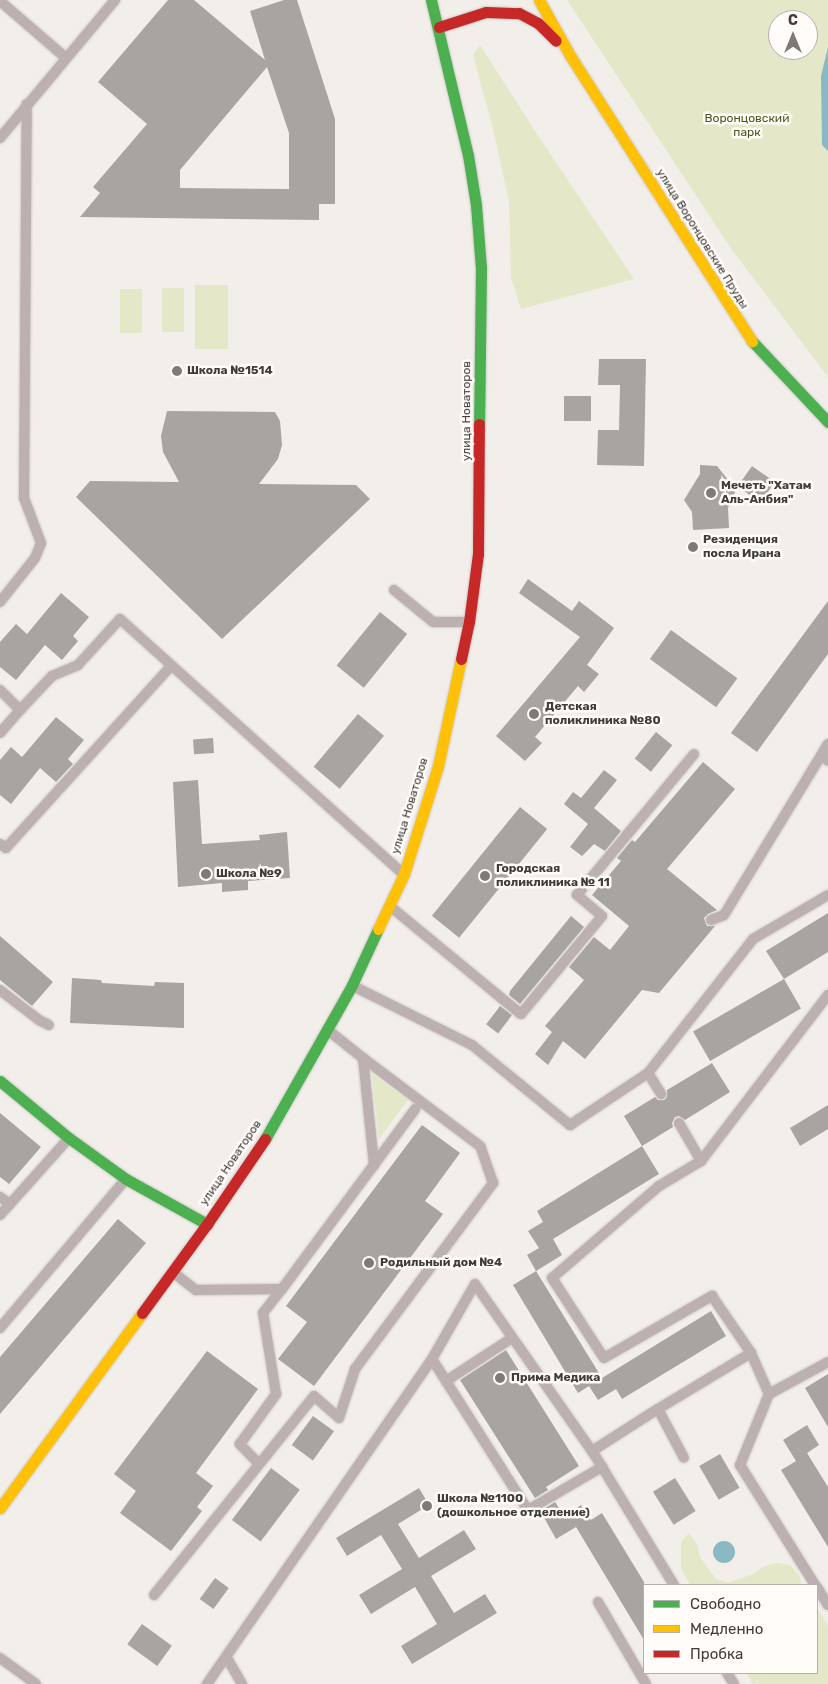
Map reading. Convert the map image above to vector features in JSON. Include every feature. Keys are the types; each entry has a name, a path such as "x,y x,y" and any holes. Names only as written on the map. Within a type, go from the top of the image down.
{"street":[{"name":"улица Новаторов","path":"0,1508 207,1224 265,1138 329,1031 404,874 438,766 469,622 478,554 480,495 480,268 476,205 470,172 439,27 431,0"},
{"name":"улица Воронцовские Пруды","path":"539,0 571,57 748,337 828,422"},
{"name":"улица Воронцовские Пруды","path":"439,27 486,12 519,13 538,23 571,57"},
{"path":"0,1081 68,1137 126,1179 207,1224"}],"lane":[{"path":"0,138 115,0"},
{"path":"0,1 66,58"},
{"path":"0,602 35,558 41,543 24,498 28,104"},
{"path":"394,590 433,622 469,622"},
{"path":"0,733 52,676 78,665 120,620 404,874"},
{"path":"0,844 6,848 171,666"},
{"path":"0,690 20,710"},
{"path":"711,920 724,915 826,752"},
{"path":"390,906 521,1014 602,916 577,895 694,754"},
{"path":"352,985 472,1045 570,1125 648,1073 753,940 828,896"},
{"path":"0,990 39,1020 49,1025"},
{"path":"769,1394 751,1353 712,1296 604,1358 552,1278 659,1186 701,1161 828,995"},
{"path":"154,1595 314,1396 339,1418 355,1369 493,1183 480,1146 329,1031"},
{"path":"362,1058 374,1165"},
{"path":"648,1073 661,1094"},
{"path":"259,1464 240,1444 276,1394 263,1313 415,1109"},
{"path":"679,1123 701,1161"},
{"path":"0,1215 68,1137"},
{"path":"0,1328 126,1179"},
{"path":"0,1197 10,1204"},
{"path":"173,1272 196,1290 282,1288"},
{"path":"208,1684 432,1359 475,1284 592,1451 673,1584"},
{"path":"446,1381 512,1338"},
{"path":"592,1451 751,1353"},
{"path":"432,1359 528,1510 602,1467"},
{"path":"815,1584 740,1465 769,1394 828,1362"},
{"path":"658,1409 684,1458"},
{"path":"818,1589 828,1605"},
{"path":"598,1602 646,1684"},
{"path":"0,1658 36,1684"},
{"path":"226,1658 242,1684"}],"green space":[{"name":"Воронцовский парк","path":"567,0 828,0 828,377 732,250"},
{"path":"480,45 634,279 521,309 511,278 509,202 493,129 473,55"},
{"path":"195,285 228,285 228,349 195,349"},
{"path":"162,288 184,288 184,332 162,332"},
{"path":"120,289 142,289 142,333 120,333"},
{"path":"372,1074 408,1100 379,1139"},
{"path":"689,1533 697,1544 700,1557 715,1578 728,1583 753,1574 764,1566 777,1563 790,1565 799,1575 802,1584 689,1584 681,1568 681,1542"},
{"path":"818,1610 828,1625 828,1684 753,1684 747,1674 818,1674"}],"water":[{"path":"828,47 828,151 822,145 821,76"},
{"path":"724,1541 732,1544 735,1552 732,1560 724,1563 716,1560 713,1552 716,1544"}],"building":[{"path":"168,0 194,0 265,60 250,11 284,0 297,0 335,119 335,204 319,204 319,220 80,217 100,193 93,187 147,124 98,82","holes":["267,67 289,133 289,189 180,188 180,170"]},
{"path":"599,359 646,359 644,466 597,465 598,430 619,430 620,385 598,385"},
{"path":"564,396 591,396 591,421 564,421"},
{"path":"167,411 275,412 280,421 282,445 278,459 259,484 356,485 370,499 222,639 76,497 90,481 179,482 163,452 161,436"},
{"name":"Мечеть \"Хатам Аль-Анбия\"","path":"700,465 717,466 736,490 728,508 729,528 693,530 692,512 684,500 700,474"},
{"path":"752,466 775,482 761,503 738,486"},
{"name":"Детская поликлиника №80","path":"528,579 572,611 579,601 614,628 587,665 599,674 584,692 578,686 535,737 542,743 525,761 496,736 580,637 519,593"},
{"path":"61,593 89,617 73,636 78,641 62,660 45,645 16,680 0,667 0,642 16,624 27,634"},
{"path":"828,601 828,654 757,752 731,733"},
{"path":"380,612 407,634 364,688 337,666"},
{"path":"671,630 737,678 716,707 650,659"},
{"path":"358,714 384,736 340,789 314,767"},
{"path":"56,717 84,740 68,759 73,764 56,782 40,768 11,804 0,795 0,760 11,747 22,757"},
{"path":"656,732 672,745 651,772 635,758"},
{"path":"213,738 214,753 194,754 193,739"},
{"path":"703,762 735,789 667,869 717,910 704,918 707,926 715,926 659,993 642,990 585,1059 563,1041 548,1065 535,1054 552,1032 545,1026 584,980 569,967 594,937 610,950 629,926 592,895 621,861 617,858 632,840 635,842"},
{"path":"604,770 617,780 594,808 621,831 605,851 594,844 582,856 570,847 588,824 564,804 573,792 581,798"},
{"path":"198,780 202,844 260,840 259,835 287,832 290,878 248,881 248,890 222,892 222,883 178,887 173,782"},
{"name":"Городская поликлиника № 11","path":"520,807 547,829 459,938 432,916"},
{"path":"828,913 828,952 784,979 766,951"},
{"path":"571,916 584,927 520,1004 509,995 510,991"},
{"path":"0,936 53,982 32,1006 0,980"},
{"path":"72,978 101,980 102,983 154,986 155,982 184,983 184,1028 70,1023"},
{"path":"784,979 801,1008 710,1061 693,1032"},
{"path":"500,1006 512,1015 498,1033 486,1024"},
{"path":"712,1063 730,1092 685,1120 679,1116 675,1117 672,1123 673,1127 642,1146 624,1116 655,1097 658,1100 664,1100 667,1097 667,1090"},
{"path":"828,1105 828,1129 800,1146 790,1128"},
{"path":"0,1113 41,1147 9,1184 0,1177"},
{"path":"422,1125 460,1153 425,1201 443,1214 314,1386 278,1359 307,1322 286,1306"},
{"path":"642,1146 659,1174 553,1239 562,1255 536,1271 527,1255 539,1248 528,1231 543,1222 537,1211"},
{"path":"118,1219 146,1243 0,1414 0,1357"},
{"path":"536,1271 602,1378 711,1311 726,1336 622,1399 616,1389 598,1400 589,1386 578,1393 513,1285"},
{"path":"506,1350 579,1466 546,1487 548,1490 535,1498 460,1380"},
{"path":"207,1351 258,1389 196,1473 213,1486 197,1507 202,1511 171,1551 120,1513 136,1491 114,1474"},
{"path":"828,1374 828,1427 805,1388"},
{"path":"313,1416 334,1431 313,1460 292,1445"},
{"path":"807,1425 819,1445 807,1453 828,1487 828,1547 781,1470 796,1461 783,1440"},
{"path":"720,1454 740,1488 719,1500 699,1466"},
{"path":"271,1468 300,1490 261,1542 232,1520"},
{"path":"675,1478 696,1511 674,1525 653,1492"},
{"path":"419,1488 429,1505 398,1524 419,1558 464,1530 476,1549 431,1576 454,1613 485,1594 497,1613 412,1664 401,1646 437,1624 415,1587 371,1614 359,1595 402,1569 381,1535 347,1556 336,1538"},
{"path":"555,1502 564,1516 581,1505 591,1520 602,1513 644,1582 643,1638 576,1527 556,1539 542,1514 544,1513 542,1510"},
{"path":"215,1578 229,1588 213,1609 200,1599"},
{"path":"142,1624 172,1646 157,1666 127,1644"}],"traffic: fast":[{"path":"431,0 468,155 476,205 481,268 479,424"},
{"path":"752,341 828,422"},
{"path":"265,1139 352,985 378,929"},
{"path":"0,1081 69,1138 126,1179 207,1224"}],"traffic: slow":[{"path":"539,0 571,57 752,341"},
{"path":"378,929 404,874 438,766 461,659"},
{"path":"0,1508 142,1313"}],"traffic: jam":[{"path":"439,27 486,12 519,13 538,23 556,41"},
{"path":"461,659 469,622 478,554 479,424"},
{"path":"142,1313 207,1224 265,1139"}],"place":[{"name":"Школа №1514","path":"177,371"},
{"name":"Мечеть \"Хатам Аль-Анбия\"","path":"711,493"},
{"name":"Резиденция посла Ирана","path":"693,547"},
{"name":"Детская поликлиника №80","path":"534,714"},
{"name":"Школа №9","path":"206,874"},
{"name":"Городская поликлиника № 11","path":"485,876"},
{"name":"Родильный дом №4","path":"369,1263"},
{"name":"Прима Медика","path":"500,1378"},
{"name":"Школа №1100 (дошкольное отделение)","path":"427,1506"}]}
